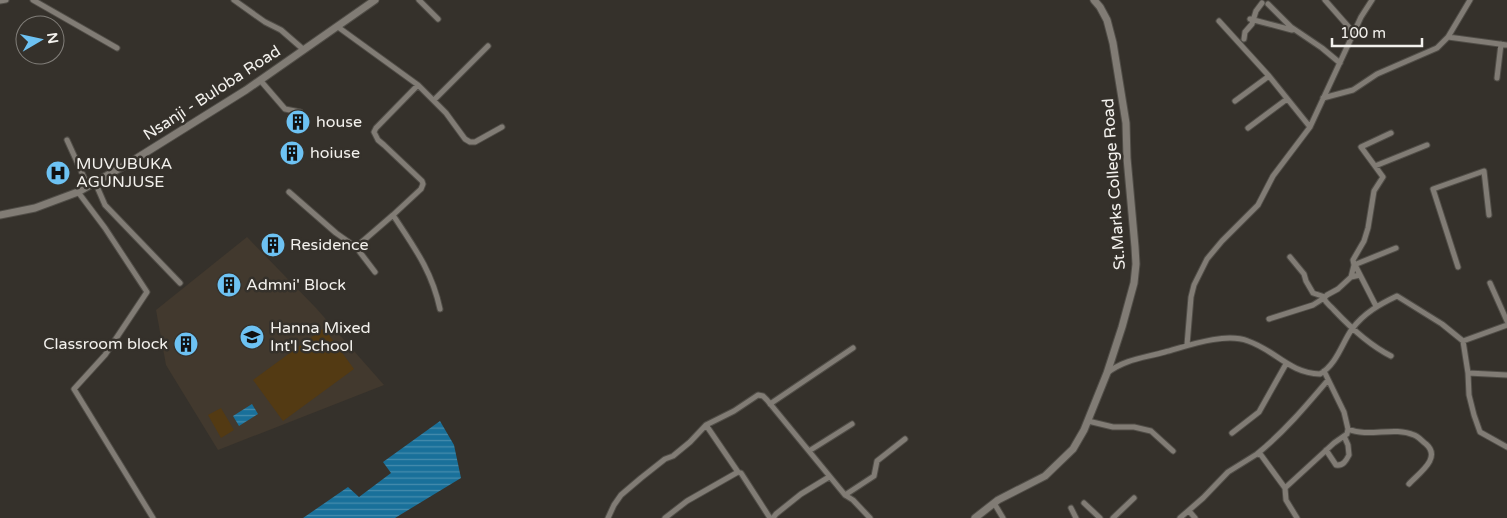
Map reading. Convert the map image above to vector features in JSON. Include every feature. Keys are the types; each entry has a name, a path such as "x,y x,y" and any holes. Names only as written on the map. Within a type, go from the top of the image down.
{"main road":[{"name":"Nsanji - Buloba Road","path":"0,215 35,208 78,192 92,184 260,80 375,0"},
{"name":"St.Marks College Road","path":"975,518 994,503 1045,476 1073,449 1088,422 1107,373 1134,283 1136,264 1125,114 1113,43 1107,20 1094,0"}],"street":[{"path":"0,1 6,0"},
{"path":"33,0 117,48"},
{"path":"234,0 265,22 281,30 304,50"},
{"path":"419,0 438,19"},
{"path":"1325,0 1354,33"},
{"path":"1186,345 1192,291 1207,259 1258,205 1273,176 1310,127 1361,17 1372,0"},
{"path":"1322,98 1353,90 1376,74 1437,48 1448,36 1470,0"},
{"path":"1244,39 1245,32 1252,24 1251,19 1256,11 1265,4 1291,27 1340,63"},
{"path":"1251,19 1297,31"},
{"path":"1219,21 1269,76 1310,127"},
{"path":"338,27 418,85 446,113 464,139 470,142 482,140 502,127"},
{"path":"1448,36 1504,45 1497,78"},
{"path":"434,100 488,46"},
{"path":"1235,101 1269,76"},
{"path":"260,80 285,109 300,112"},
{"path":"356,246 394,215 422,189 424,184 378,140 374,132 418,85"},
{"path":"1248,128 1287,99"},
{"path":"1351,277 1354,265 1353,260 1364,241 1368,228 1374,191 1382,176 1361,147 1391,133"},
{"path":"67,140 105,205 180,283"},
{"path":"1375,166 1427,145"},
{"path":"1458,267 1433,189 1484,171 1489,215"},
{"path":"78,192 105,228 147,292 105,355 74,389 152,517 145,518"},
{"path":"289,192 336,233 356,246 375,272"},
{"path":"394,215 428,269 440,309"},
{"path":"1354,265 1396,248"},
{"path":"1290,257 1304,274 1313,293 1324,298 1326,304 1332,307 1348,326 1391,356"},
{"path":"1354,265 1376,306"},
{"path":"1269,319 1313,304 1338,289 1351,277 1360,275"},
{"path":"1490,283 1507,321"},
{"path":"1107,373 1121,363 1186,345 1228,338 1246,340 1260,346 1286,364 1299,370 1311,374 1320,374 1332,364 1353,328 1376,306 1397,296 1442,324 1463,341 1469,395 1480,432 1507,447"},
{"path":"1463,341 1507,325"},
{"path":"770,404 853,348"},
{"path":"1232,433 1259,412 1286,364"},
{"path":"1285,488 1326,450 1347,434 1348,429 1344,412 1324,371"},
{"path":"1468,373 1507,376"},
{"path":"1180,518 1228,472 1257,454 1273,441 1294,420 1328,380"},
{"path":"608,518 621,495 665,459 673,456 686,446 706,425 734,411 758,395 763,396 829,477 870,518"},
{"path":"1088,422 1113,428 1134,427 1151,431 1173,451"},
{"path":"809,451 852,424"},
{"path":"706,425 772,518 801,494 829,477"},
{"path":"1348,429 1355,432 1405,432 1415,435 1428,446 1432,453 1428,465 1409,484"},
{"path":"1326,450 1336,465 1345,462 1349,455 1348,445 1344,436"},
{"path":"845,495 874,476 877,461 905,440"},
{"path":"1257,454 1261,455 1285,488 1286,500 1297,518"},
{"path":"666,518 687,501 738,472"},
{"path":"1113,518 1134,498"},
{"path":"994,503 1003,518"},
{"path":"1084,503 1100,518"},
{"path":"1071,508 1076,518"},
{"path":"1189,511 1195,518"}],"shaded area":[{"name":"Hanna Mixed Int'l School","path":"247,237 316,308 384,385 218,450 166,365 156,310"},
{"path":"324,328 354,369 283,421 253,380"},
{"path":"221,408 234,430 221,438 208,415"}],"water":[{"path":"252,404 258,414 239,426 233,416"},
{"path":"440,421 454,445 461,478 395,518 303,518 348,487 359,497 391,473 383,462"}],"place":[{"name":"house","path":"298,122"},
{"name":"hoiuse","path":"292,153"},
{"name":"MUVUBUKA AGUNJUSE","path":"58,173"},
{"name":"Residence","path":"273,245"},
{"name":"Admni' Block","path":"229,285"},
{"name":"Hanna Mixed Int'l School","path":"252,337"},
{"name":"Classroom block","path":"186,344"}]}
